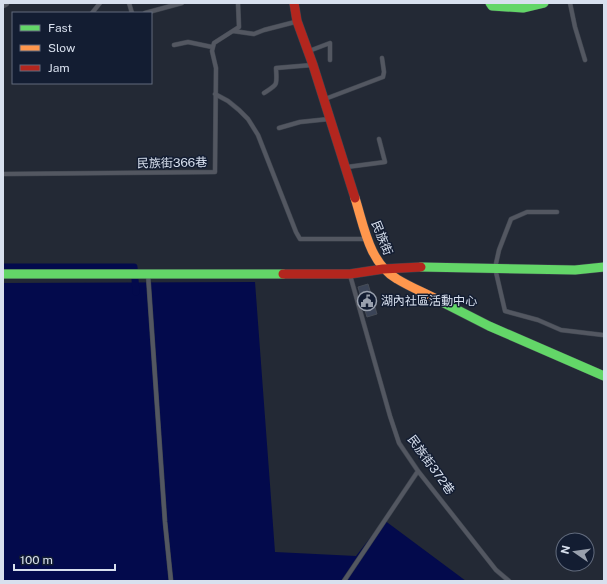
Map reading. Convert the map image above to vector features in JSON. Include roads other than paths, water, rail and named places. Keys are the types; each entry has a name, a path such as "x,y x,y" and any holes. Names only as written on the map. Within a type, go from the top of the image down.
{"street":[{"name":"民族街","path":"294,3 298,22 368,240 374,256 383,269 401,282 489,326 604,376"},
{"path":"490,3 492,6 523,8 544,3"},
{"path":"3,274 350,274 409,267 575,270 604,267"}],"lane":[{"path":"93,12 100,3"},
{"path":"149,12 182,3"},
{"path":"212,47 214,44 239,27 238,3"},
{"path":"570,3 575,27 585,60"},
{"path":"233,31 254,34 264,30 298,22"},
{"path":"174,45 184,42 212,47"},
{"path":"308,51 330,43 330,60"},
{"path":"212,47 216,68 215,94 228,101 239,110 248,119 258,135 296,232 300,238 368,240"},
{"path":"324,100 383,77 384,72 382,58"},
{"path":"264,93 276,85 276,68 313,65"},
{"name":"民族街366巷","path":"3,174 215,172 215,94"},
{"path":"279,128 300,122 330,119"},
{"path":"345,167 385,162 379,139"},
{"path":"557,212 528,212 511,219 499,250 495,268 505,311 538,320 561,330 603,335"},
{"path":"142,274 171,581"},
{"name":"民族街372巷","path":"350,274 399,443 418,471 496,570 509,581"},
{"path":"344,581 418,471"}],"waterway":[{"path":"3,267 134,267 136,292"}],"place":[{"name":"湖內社區活動中心","path":"367,301"}]}
